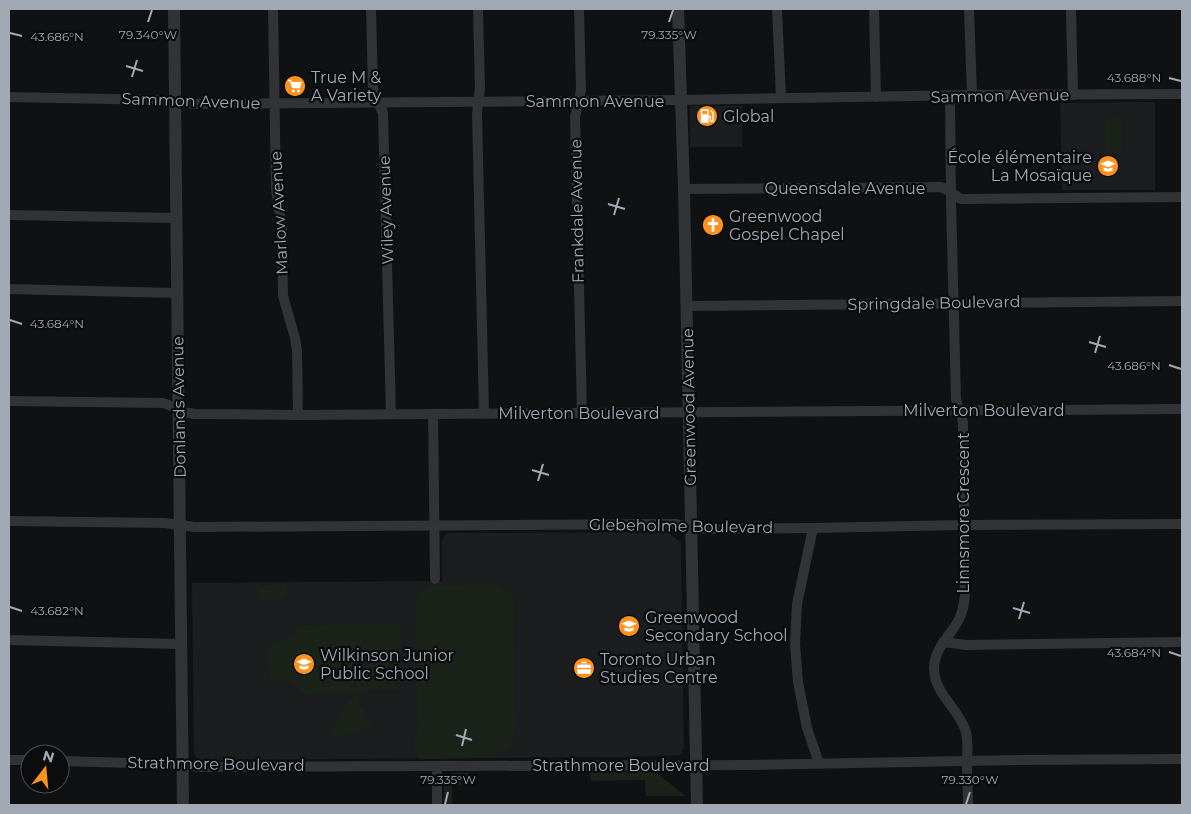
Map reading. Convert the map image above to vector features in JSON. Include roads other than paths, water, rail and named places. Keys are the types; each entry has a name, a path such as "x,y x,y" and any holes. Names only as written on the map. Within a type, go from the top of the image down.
{"street":[{"name":"Donlands Avenue","path":"174,9 183,805"},
{"name":"Marlow Avenue","path":"273,9 276,189 282,228 283,296 296,345 298,415"},
{"name":"Wiley Avenue","path":"371,9 373,89 383,113 391,414"},
{"path":"478,9 480,88 478,114 484,413"},
{"name":"Frankdale Avenue","path":"579,9 581,90 575,117 582,414"},
{"name":"Greenwood Avenue","path":"678,9 684,189 697,805"},
{"path":"777,9 781,98"},
{"path":"874,9 876,97"},
{"path":"969,9 972,95"},
{"path":"1071,9 1073,95"},
{"name":"Sammon Avenue","path":"9,97 192,104 1182,94"},
{"name":"Linnsmore Crescent","path":"950,96 956,399 963,422 965,586 963,609 958,621 938,649 934,667 935,678 944,698 956,713 965,729 968,749 968,805"},
{"name":"Queensdale Avenue","path":"684,189 941,187 964,200 1182,198"},
{"path":"9,215 177,218"},
{"path":"9,289 177,292"},
{"name":"Springdale Boulevard","path":"686,306 1182,301"},
{"name":"Milverton Boulevard","path":"9,401 163,403 194,414 298,415 1182,408"},
{"path":"433,414 435,579"},
{"name":"Glebeholme Boulevard","path":"9,521 166,523 195,527 677,524 691,528 813,528 1182,524"},
{"path":"813,528 797,604 795,644 798,682 807,728 819,763"},
{"path":"9,640 181,644"},
{"path":"943,642 966,645 1182,642"},
{"name":"Strathmore Boulevard","path":"70,761 200,767 696,765 1182,759"},
{"path":"437,766 437,805"}],"place":[{"name":"True M & A Variety","path":"295,86"},
{"name":"Global","path":"707,116"},
{"name":"École élémentaire La Mosaïque","path":"1108,166"},
{"name":"Greenwood Gospel Chapel","path":"713,225"},
{"name":"Greenwood Secondary School","path":"629,626"},
{"name":"Wilkinson Junior Public School","path":"304,664"},
{"name":"Toronto Urban Studies Centre","path":"584,668"}]}
